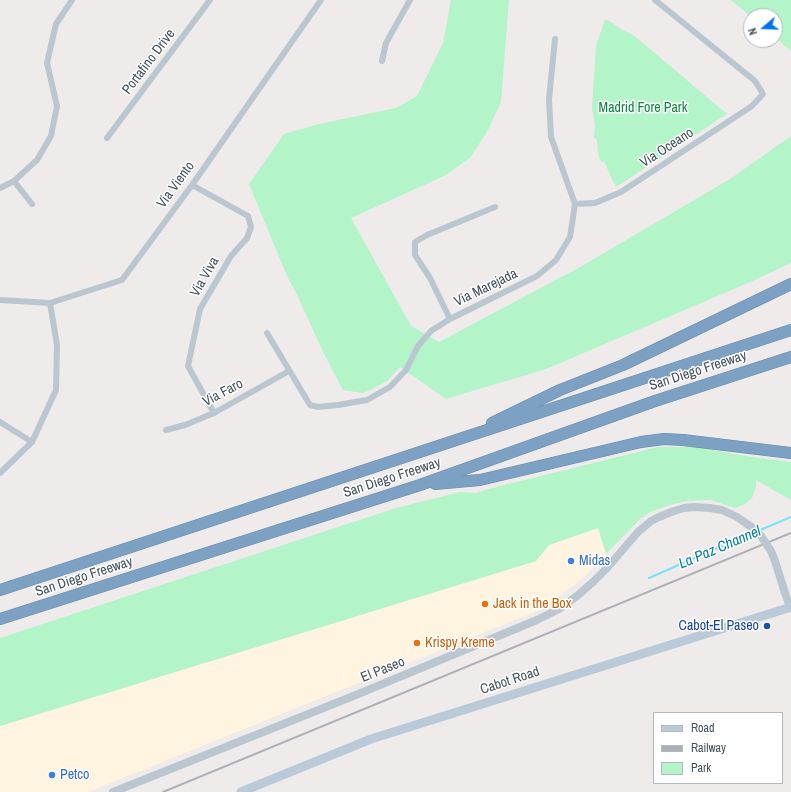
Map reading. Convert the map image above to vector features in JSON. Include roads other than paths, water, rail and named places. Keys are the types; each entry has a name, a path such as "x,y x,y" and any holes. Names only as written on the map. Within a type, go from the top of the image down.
{"highway":[{"path":"454,441 560,390 630,362 791,284"},
{"name":"San Diego Freeway","path":"0,590 791,330"},
{"name":"San Diego Freeway","path":"0,619 420,485 655,401 791,357"},
{"path":"420,485 480,480 642,442 664,439 791,453"}],"main road":[{"name":"Cabot Road","path":"241,792 371,739 790,607"}],"street":[{"path":"0,188 14,181 37,160 51,136 57,106 47,63 56,24 72,0"},
{"name":"Portafino Drive","path":"107,138 210,0"},
{"name":"Via Viento","path":"0,300 50,303 122,280 192,184 321,0"},
{"path":"382,62 386,42 410,0"},
{"name":"Via Oceano","path":"575,204 595,203 621,192 752,106 763,94 754,81 655,0"},
{"name":"Via Marejada","path":"267,334 310,405 318,407 367,400 390,387 406,370 418,346 431,330 537,276 556,260 570,237 575,204 551,137 549,99 555,39"},
{"path":"14,181 32,204"},
{"name":"Via Viva","path":"192,184 248,216 250,227 247,238 231,256 200,309 188,366 214,413"},
{"path":"450,319 430,278 416,255 416,242 427,235 495,207"},
{"path":"0,473 32,442 56,390 57,345 50,303"},
{"name":"Via Faro","path":"166,430 184,425 214,413 289,371"},
{"path":"0,422 32,442"},
{"name":"El Paseo","path":"113,792 351,697 537,620 558,609 577,596 593,582 621,553 638,532 651,521 684,508 694,507 722,510 753,528 761,536 771,551 790,607"}],"waterway":[{"name":"La Paz Channel","path":"758,531 791,517"},
{"name":"La Paz Channel","path":"649,578 754,532"}],"railway":[{"path":"163,792 791,533"}],"place":[{"name":"Midas","path":"571,561"},
{"name":"Jack in the Box","path":"485,604"},
{"name":"Cabot-El Paseo","path":"767,626"},
{"name":"Krispy Kreme","path":"417,643"},
{"name":"Petco","path":"52,775"}],"park label":[{"name":"Madrid Fore Park","path":"643,108"}]}
